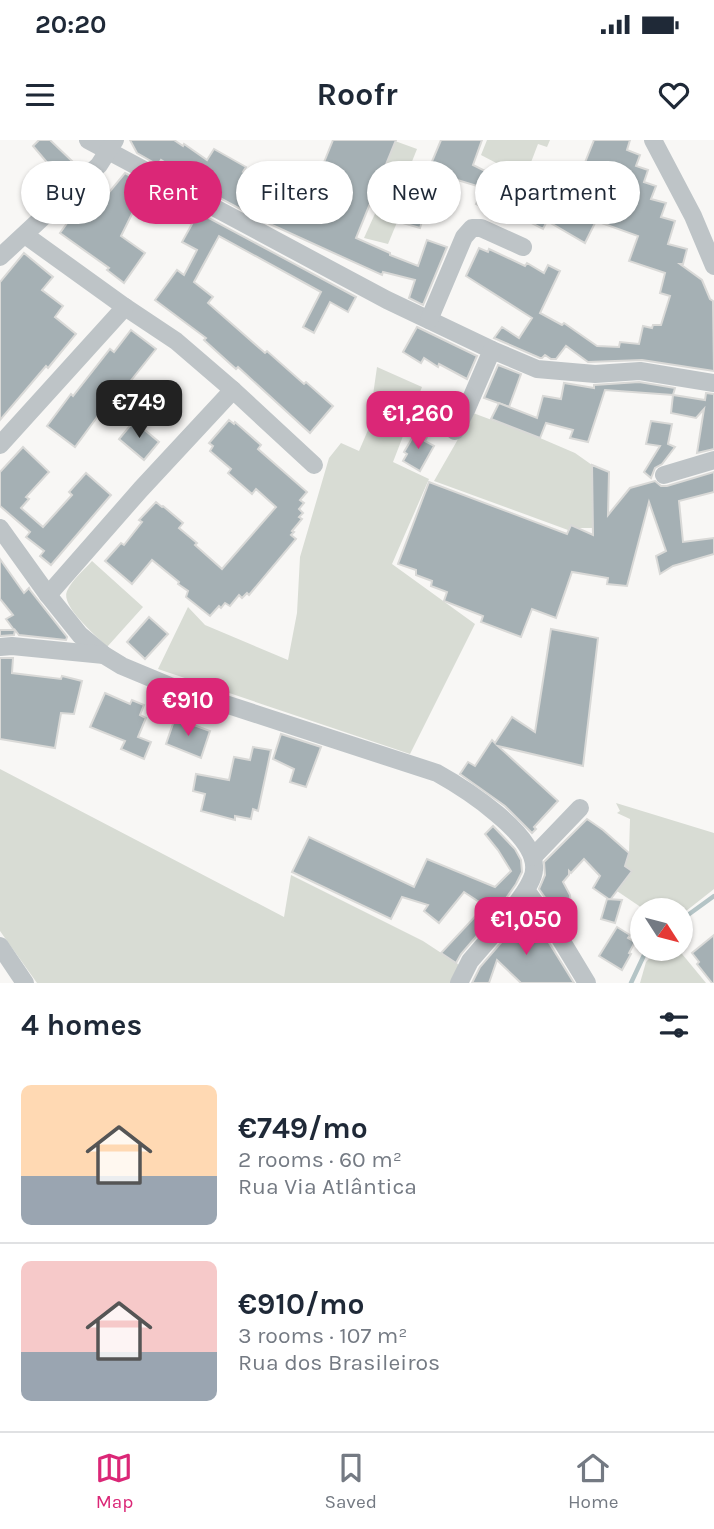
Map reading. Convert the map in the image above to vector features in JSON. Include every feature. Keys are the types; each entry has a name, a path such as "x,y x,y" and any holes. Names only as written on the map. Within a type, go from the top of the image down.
{"street":[{"path":"88,140 112,146 387,300 537,369 595,374 640,371 714,383"},
{"path":"653,140 693,216 714,266"},
{"path":"0,257 99,165 112,146"},
{"path":"429,320 464,237 472,228 481,228 523,247"},
{"path":"25,235 176,341 314,465"},
{"path":"0,445 125,307"},
{"path":"455,431 492,350"},
{"path":"48,595 233,390"},
{"path":"664,475 714,460"},
{"path":"0,528 80,635 122,666 170,687 437,774 463,787 507,822 533,857 534,870 526,890 502,924 470,961 459,983"},
{"path":"0,647 104,655"},
{"path":"533,857 580,808"},
{"path":"526,890 587,983"},
{"path":"0,946 25,983"}],"shaded area":[{"path":"487,140 550,140 547,147 538,144 532,161 492,161 481,155"},
{"path":"395,141 417,149 412,161 387,161"},
{"path":"370,224 396,224 388,244 364,238"},
{"path":"377,367 422,387 393,462 429,479 392,564 475,624 410,754 158,669 188,607 205,625 288,660 297,613 300,557 329,458 341,443 359,451 368,430"},
{"path":"473,413 575,453 592,465 593,528 571,525 568,530 434,481"},
{"path":"92,561 143,607 107,647 74,612 66,597 72,583"},
{"path":"0,769 284,917 291,875 423,941 458,964 459,968 452,983 37,983 0,931"},
{"path":"616,803 714,833 714,889 693,906 693,898 630,900 617,891 632,871 625,866 629,853 630,819 617,813 620,811"},
{"path":"688,961 706,983 640,983 646,962"}],"building":[{"path":"39,140 50,140 72,161 46,161 33,146"},
{"path":"130,140 174,140 207,160 214,149 236,161 236,207 222,199 222,161 151,161 137,153"},
{"path":"333,140 396,140 387,161 367,161 367,211 356,238 418,266 427,240 447,247 423,305 409,298 415,280 383,272 382,275 270,224 353,224 353,161 325,161"},
{"path":"441,140 482,140 473,165 475,185 461,181 461,161 432,161"},
{"path":"594,140 630,140 627,150 640,155 638,161 586,161"},
{"path":"640,167 648,170 644,182 656,186 651,199 666,203 661,217 675,221 668,244 687,249 683,264 680,264 702,280 713,301 714,371 642,360 588,362 566,346 556,359 545,355 540,358 494,338 502,327 519,338 532,318 466,276 479,248 488,252 489,249 525,266 527,263 544,273 548,265 560,271 540,313 562,325 564,323 597,346 619,347 620,342 639,344 643,326 652,328 653,325 661,325 670,296 660,293 665,273 629,261 638,236 604,224 640,224"},
{"path":"124,174 124,224 127,224 121,236 145,253 124,283 107,270 109,268 60,233 66,224 110,224 110,191"},
{"path":"192,224 220,224 356,297 348,312 330,302 314,333 303,327 321,292 219,236 194,282 213,297 208,303 265,353 267,351 333,406 310,433 238,367 236,369 204,340 206,338 155,300 177,270 184,275 197,250 182,242"},
{"path":"552,224 594,224 585,243"},
{"path":"24,253 53,277 42,290 63,306 55,317 76,334 0,420 0,282"},
{"path":"417,327 477,356 467,379 424,358 421,363 403,352"},
{"path":"131,330 156,349 109,408 106,405 75,447 47,426 110,349 114,352"},
{"path":"498,365 521,374 509,407 484,398"},
{"path":"639,382 675,388 673,395 605,390 588,442 570,438 573,430 546,423 540,438 491,419 499,403 537,418 543,396 561,399 564,383 594,388 594,385"},
{"path":"706,393 714,394 714,449 697,453 704,409 696,418 671,413 673,395 705,400"},
{"path":"229,420 234,424 235,422 261,445 258,449 307,492 300,500 304,503 299,509 303,513 299,517 302,519 291,535 296,539 249,595 247,593 242,598 239,595 230,606 225,603 221,608 219,606 210,616 186,597 188,591 152,560 132,584 105,561 121,543 124,545 142,522 139,520 156,502 183,523 179,528 222,569 276,507 256,489 252,494 228,473 231,469 210,451 213,446 209,443"},
{"path":"134,421 159,442 144,460 119,439"},
{"path":"651,421 672,424 668,444 675,447 662,464 655,468 651,478 644,472 660,446 646,444"},
{"path":"417,430 427,437 425,441 434,446 420,471 403,461 407,454 404,452"},
{"path":"23,447 49,472 26,497 29,499 21,508 43,527 72,495 69,492 86,473 111,495 51,565 40,556 44,551 26,537 30,532 0,506 0,472"},
{"path":"592,465 609,472 608,515 630,488 655,481 661,486 667,486 714,472 714,492 679,501 683,542 714,538 714,554 673,566 660,574 656,556 666,551 649,502 627,586 607,584 608,578 572,572 556,618 532,609 521,637 481,622 483,616 444,601 447,592 431,586 432,581 416,575 416,570 398,564 429,482 567,534 571,525 593,535"},
{"path":"0,559 24,593 29,588 67,637 66,640 19,635 15,630 14,635 0,636 0,630 14,630 6,619 13,615 0,599"},
{"path":"149,617 168,634 145,659 127,642"},
{"path":"551,629 598,638 583,766 498,746 558,801 534,827 536,829 532,833 505,806 460,774 468,762 475,766 492,740 495,743 512,717 535,732"},
{"path":"0,658 13,658 12,673 61,679 62,676 82,681 74,714 61,713 55,748 0,739"},
{"path":"105,693 130,704 132,700 144,705 140,715 146,718 138,737 151,742 144,759 121,749 125,741 90,727"},
{"path":"175,718 210,731 201,758 166,744"},
{"path":"281,734 321,747 306,787 290,782 294,769 273,759"},
{"path":"253,747 271,750 258,811 253,809 251,819 235,816 235,820 201,811 205,794 193,791 196,774 229,780 234,757 250,760"},
{"path":"587,819 629,853 625,866 632,871 610,900 593,888 600,876 584,859 571,873 569,871 563,882 570,895 571,905 567,910 551,906 539,889 545,875 544,862"},
{"path":"493,826 515,849 521,860 522,872 493,917 456,963 441,953 485,906 464,892 439,923 424,911 428,905 402,897 391,919 292,872 309,837 414,887 427,859 495,887 511,871 485,834"},
{"path":"607,899 622,900 615,923 601,919"},
{"path":"526,910 574,983 521,983 497,960 489,983 472,983 480,967"},
{"path":"617,927 630,935 630,956 622,970 599,956"},
{"path":"714,935 714,983 697,964 699,962 693,952"}],"waterway":[{"path":"693,911 714,896"},
{"path":"631,983 642,961"}]}
